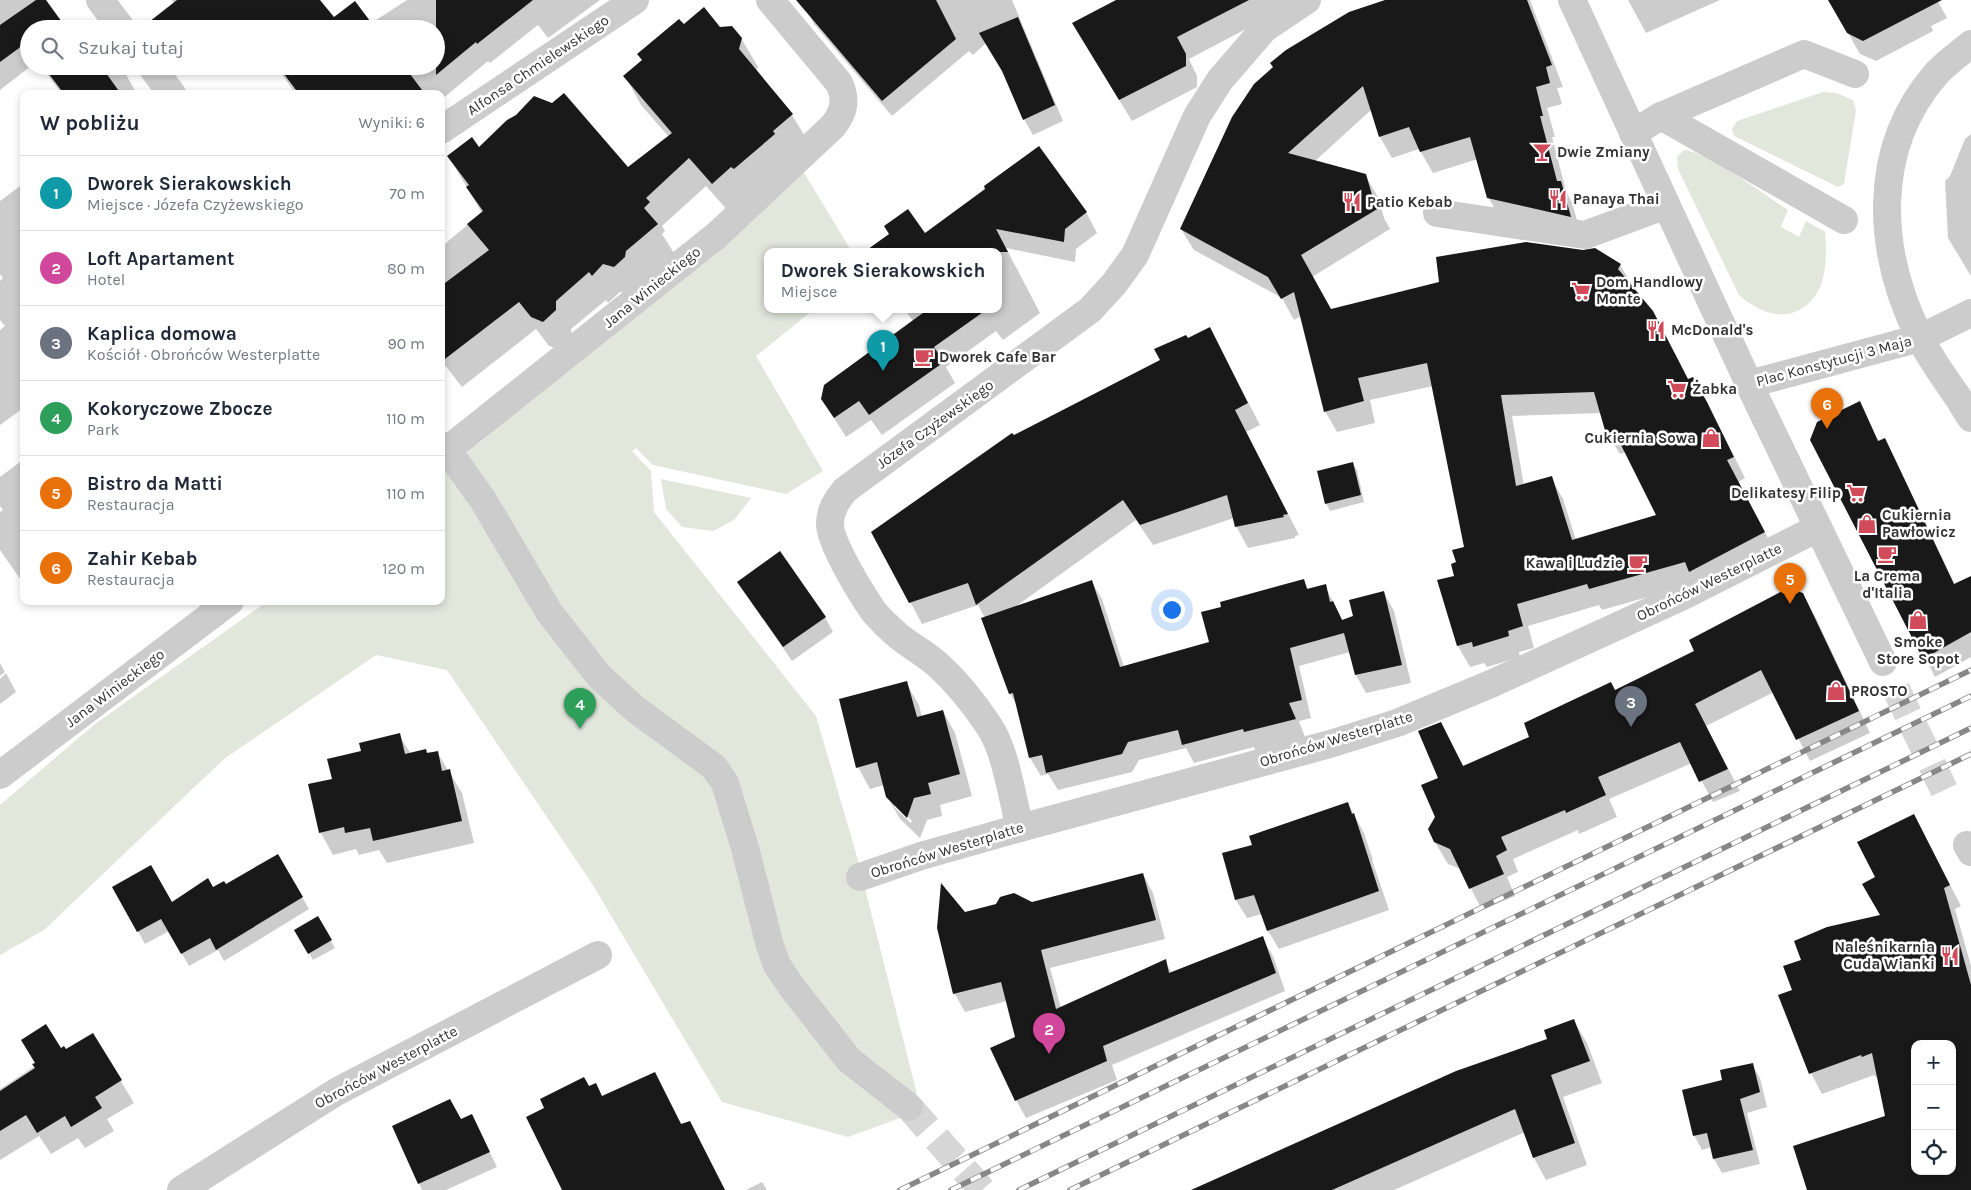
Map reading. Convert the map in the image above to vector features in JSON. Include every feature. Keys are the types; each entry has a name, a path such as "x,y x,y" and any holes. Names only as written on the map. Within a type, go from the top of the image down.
{"street":[{"path":"100,0 115,20"},
{"name":"Alfonsa Chmielewskiego","path":"445,127 635,0"},
{"name":"Jana Winieckiego","path":"445,448 717,235 833,126 841,116 844,102 843,92 839,83 770,0"},
{"name":"Józefa Czyżewskiego","path":"1020,828 1000,750 990,728 969,699 938,665 897,634 875,613 834,540 830,525 831,514 836,501 845,490 1090,310 1114,284 1135,255 1197,116 1220,80 1264,29 1307,0"},
{"path":"1572,0 1632,134 1749,384 1883,662"},
{"path":"1971,44 1937,74 1924,91 1905,124 1890,164 1887,202 1890,250 1902,294 1920,338 1971,418"},
{"path":"1632,134 1661,116 1804,54 1855,74"},
{"path":"157,75 169,90"},
{"path":"1661,116 1844,220"},
{"path":"1437,213 1585,235 1666,205"},
{"name":"Plac Konstytucji 3 Maja","path":"1749,384 1920,338 1971,313"},
{"path":"445,452 484,500 549,612 575,648 599,676 635,709 714,767 725,783 735,812 770,946 777,965 849,1060 909,1106"},
{"name":"Obrońców Westerplatte","path":"860,877 921,856 1330,744 1398,723 1492,683 1681,597 1818,528"},
{"name":"Jana Winieckiego","path":"0,775 225,605"},
{"name":"Obrońców Westerplatte","path":"181,1190 336,1092 598,956"}],"shaded area":[{"path":"1823,92 1836,93 1853,100 1856,110 1844,184 1838,187 1734,136 1732,129 1737,121"},
{"path":"1684,150 1694,152 1721,166 1788,210 1781,227 1799,237 1806,221 1825,232 1826,256 1822,282 1815,296 1806,305 1788,314 1778,314 1758,308 1739,295 1678,169 1677,157"},
{"path":"803,171 850,248 764,248 764,313 809,313 756,356 823,471 786,494 653,465 636,448 632,451 651,471 654,512 816,716 856,853 917,1094 900,1118 848,1137 722,1102 591,882 447,670 376,655 224,759 44,930 0,955 0,805 95,724 262,605 445,605 445,472"},
{"path":"661,479 751,498 734,520 713,531 682,527 666,509"}],"building":[{"path":"36,0 46,0 60,20 20,20 20,47 0,62 0,25"},
{"path":"177,0 320,0 334,17 355,1 369,20 151,20"},
{"path":"436,0 533,0 445,68 445,20 436,20"},
{"path":"796,0 936,0 956,39 882,101"},
{"path":"1116,0 1249,0 1177,37 1186,54 1186,66 1119,100 1072,23"},
{"path":"1385,0 1527,0 1552,65 1546,67 1550,83 1536,87 1543,116 1540,116 1557,181 1561,181 1571,217 1487,198 1470,137 1420,152 1409,127 1379,137 1363,86 1288,153 1366,174 1372,195 1379,208 1301,255 1331,309 1439,282 1436,257 1526,242 1583,250 1595,248 1621,264 1618,269 1653,311 1688,379 1693,377 1734,457 1727,460 1765,532 1689,572 1685,562 1589,589 1587,584 1517,604 1523,626 1508,631 1509,636 1473,647 1472,642 1457,646 1437,580 1454,576 1451,564 1456,562 1452,550 1464,547 1427,363 1358,378 1364,401 1324,412 1294,292 1281,299 1268,277 1180,229 1232,117 1254,84 1273,67 1270,63 1286,50 1349,12","holes":["1594,392 1606,434 1614,431 1656,515 1572,540 1552,476 1516,486 1501,395"]},
{"path":"1828,0 1942,0 1863,41 1847,33"},
{"path":"704,7 720,27 732,26 742,38 739,49 793,114 773,131 775,134 734,169 731,167 712,184 689,158 646,198 650,202 644,208 658,224 626,251 625,257 614,267 603,264 592,276 589,272 556,301 556,310 543,322 531,317 519,302 445,359 445,283 489,250 467,224 483,211 466,187 469,185 447,156 472,137 479,147 507,120 516,115 534,96 552,103 564,93 628,167 672,133 623,76 642,60 637,54 679,19 684,24"},
{"path":"1018,17 1055,105 1023,120 1002,71 979,33"},
{"path":"50,75 107,75 118,90 61,90"},
{"path":"285,75 411,75 422,90 296,90"},
{"path":"1039,146 1087,212 1065,229 1064,242 996,229 1008,252 1002,252 1002,248 870,248 889,234 884,226 908,209 925,233 985,189 984,186"},
{"path":"923,313 982,313 934,347 944,362 869,415 859,401 834,418 821,399 824,385"},
{"path":"1210,327 1248,403 1235,410 1288,514 1283,515 1284,517 1235,527 1227,495 1140,525 1123,500 976,605 968,583 909,603 871,532 1012,433 1014,435 1160,360 1154,349 1186,335 1188,338"},
{"path":"1860,401 1878,441 1885,438 1954,584 1971,576 1971,632 1923,659 1810,440 1817,422"},
{"path":"1353,462 1361,495 1325,504 1317,471"},
{"path":"780,551 826,617 783,647 737,582"},
{"path":"1304,579 1307,589 1326,584 1330,602 1333,601 1342,620 1353,616 1349,600 1384,591 1402,665 1355,675 1344,633 1290,648 1302,700 1289,703 1296,719 1244,732 1243,729 1182,745 1178,730 1128,742 1122,754 1046,773 1042,755 1029,758 1013,693 1009,694 981,618 1092,580 1120,667 1209,642 1201,612 1221,607 1220,602"},
{"path":"1788,588 1803,593 1859,711 1796,740 1761,670 1695,704 1728,769 1699,782 1680,742 1598,777 1606,795 1566,813 1565,810 1501,837 1507,850 1496,856 1504,874 1469,889 1450,849 1434,842 1428,829 1435,817 1421,785 1438,778 1418,731 1441,722 1463,766 1529,737 1524,723 1611,682 1615,690 1694,651 1689,640"},
{"path":"907,681 917,717 943,710 960,774 928,783 931,794 914,798 907,818 886,797 877,762 856,768 839,699"},
{"path":"400,733 405,754 426,749 427,753 438,751 442,771 450,769 462,821 373,841 370,828 345,833 344,827 319,833 308,784 332,779 327,759 361,751 359,743"},
{"path":"1348,802 1352,814 1354,813 1379,891 1267,931 1254,895 1235,900 1222,853 1252,845 1249,836"},
{"path":"1914,814 1950,885 1944,888 1971,985 1971,1190 1807,1190 1793,1146 1885,1116 1872,1053 1862,1057 1861,1055 1809,1074 1778,995 1792,990 1783,966 1801,960 1794,941 1827,927 1880,915 1862,884 1875,877 1857,842"},
{"path":"278,854 303,897 216,950 210,938 181,954 161,919 137,932 112,887 151,865 172,902 208,878 213,887 224,881 226,884"},
{"path":"1143,873 1156,920 1041,950 1056,1009 1166,959 1169,973 1263,936 1276,973 1103,1046 1107,1061 1015,1101 990,1048 1015,1037 1001,982 953,994 937,928 941,883 965,912 996,904 1000,897 1014,893 1032,902"},
{"path":"318,916 332,940 308,954 294,930"},
{"path":"1574,1019 1590,1061 1551,1075 1575,1143 1533,1158 1515,1109 1332,1190 1191,1190 1456,1071 1547,1039 1544,1030"},
{"path":"46,1024 61,1048 64,1046 66,1049 93,1033 122,1080 95,1097 102,1108 71,1127 65,1116 37,1133 26,1115 0,1131 0,1091 35,1068 32,1064 35,1063 21,1040"},
{"path":"1753,1063 1760,1092 1740,1099 1753,1150 1713,1159 1707,1133 1693,1136 1682,1090 1722,1080 1720,1070"},
{"path":"655,1072 681,1124 690,1121 725,1190 562,1190 526,1117 544,1108 540,1099 584,1077 589,1086 596,1083 602,1096"},
{"path":"450,1099 461,1119 472,1114 490,1152 418,1184 392,1126"}],"tunnel":[{"path":"1896,689 1946,794"},
{"path":"909,1107 982,1190"}],"railway":[{"path":"900,1190 1971,670"},
{"path":"951,1190 1971,696"},
{"path":"1019,1190 1971,728"},
{"path":"1070,1190 1971,754"}],"place":[{"name":"Dwie Zmiany","path":"1542,152"},
{"name":"Panaya Thai","path":"1558,199"},
{"name":"Patio Kebab","path":"1352,202"},
{"name":"Dom Handlowy Monte","path":"1581,291"},
{"name":"McDonald's","path":"1656,330"},
{"name":"Dworek Cafe Bar","path":"924,357"},
{"name":"Dworek Sierakowskich","path":"883,371"},
{"name":"Żabka","path":"1677,389"},
{"name":"Zahir Kebab","path":"1827,429"},
{"name":"Cukiernia Sowa","path":"1711,438"},
{"name":"Delikatesy Filip","path":"1856,493"},
{"name":"Cukiernia Pawłowicz","path":"1867,524"},
{"name":"La Crema d'Italia","path":"1887,554"},
{"name":"Kawa i Ludzie","path":"1638,563"},
{"name":"Bistro da Matti","path":"1790,604"},
{"name":"Smoke Store Sopot","path":"1918,620"},
{"name":"PROSTO","path":"1836,691"},
{"name":"Kaplica domowa","path":"1631,727"},
{"name":"Kokoryczowe Zbocze","path":"580,729"},
{"name":"Naleśnikarnia Cuda Wianki","path":"1950,956"},
{"name":"Loft Apartament","path":"1049,1054"}]}
